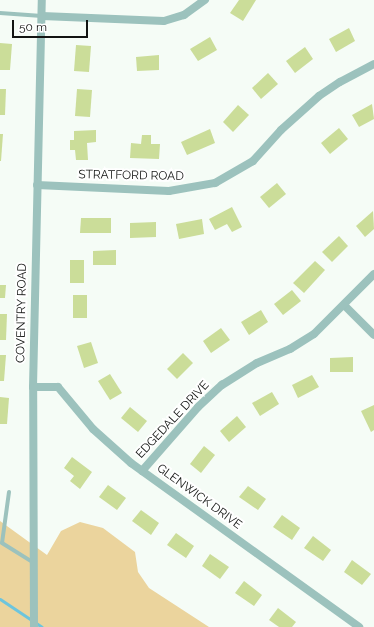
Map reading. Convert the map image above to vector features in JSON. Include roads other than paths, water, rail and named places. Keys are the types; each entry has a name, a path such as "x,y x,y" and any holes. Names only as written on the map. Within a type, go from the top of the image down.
{"street":[{"name":"COVENTRY ROAD","path":"34,627 33,387 42,0"},
{"path":"42,16 164,21 184,15 205,0"},
{"name":"STRATFORD ROAD","path":"37,185 169,191 215,182 253,161 281,130 319,96 340,82 374,64"},
{"name":"EDGEDALE DRIVE","path":"142,471 198,407 222,385 257,363 304,341 344,305 374,274"},
{"path":"344,305 374,335"},
{"name":"GLENWICK DRIVE","path":"33,387 58,387 93,430 142,471 358,627"}],"lane":[{"path":"0,13 42,16"},
{"path":"9,492 1,541 34,563"}],"waterway":[{"path":"0,599 42,627"}]}
